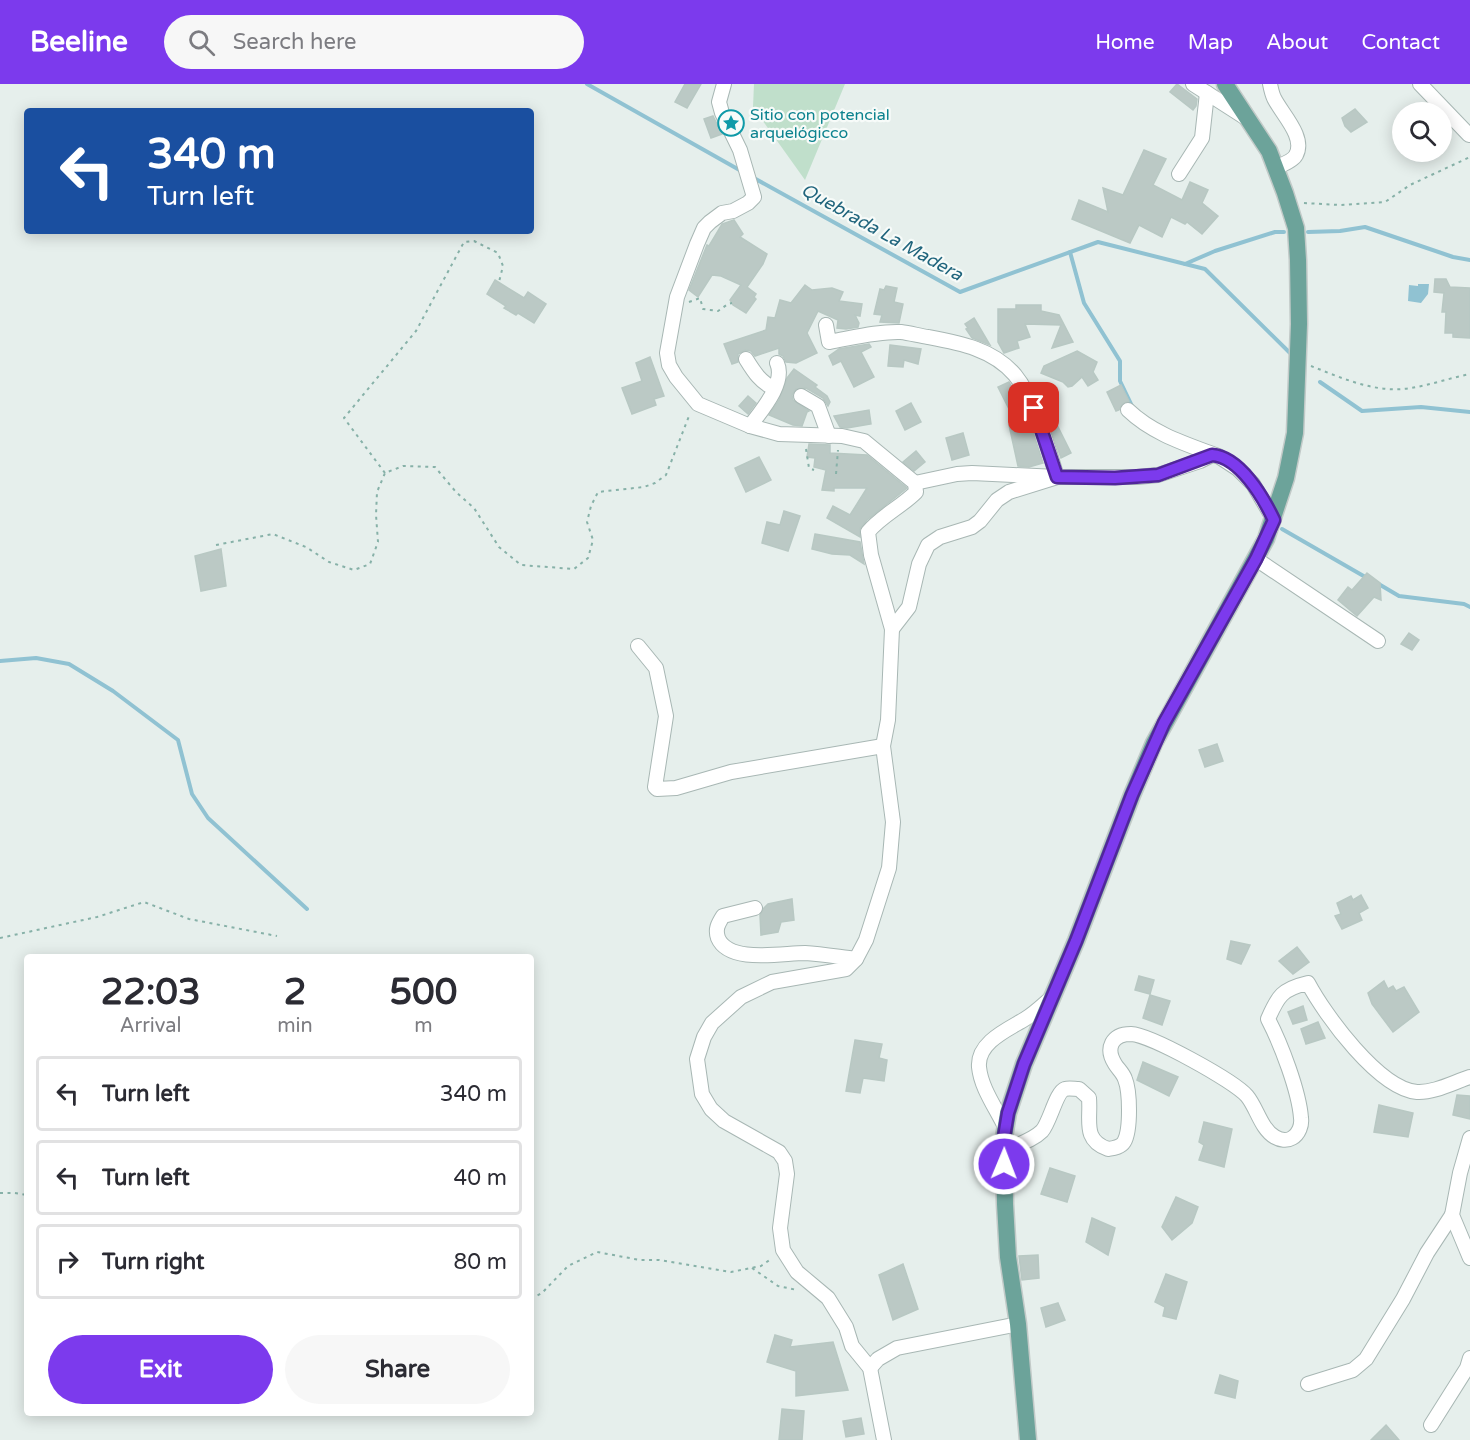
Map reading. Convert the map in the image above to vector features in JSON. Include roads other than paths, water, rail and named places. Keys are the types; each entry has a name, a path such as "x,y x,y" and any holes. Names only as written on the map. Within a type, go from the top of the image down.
{"main road":[{"path":"1028,1440 1008,1257 1004,1151 1008,1113 1024,1064 1155,743 1256,559 1274,520 1286,478 1295,433 1299,324 1296,228 1269,151 1225,84"}],"street":[{"path":"724,84 719,102 740,150 753,197 748,203 733,211 722,213 704,228 683,278 674,312 667,352 669,365 698,404 750,426 779,434 834,436 864,441 915,483 916,492 868,532 871,555 892,629 888,720 883,746 893,822 889,868 866,940 856,959 846,969 772,982 741,997 712,1023 704,1037 697,1059 702,1094 711,1109 724,1121 779,1152 785,1161 787,1174 780,1228 783,1250 797,1272 828,1298 846,1327 852,1346 870,1368 884,1440"},
{"path":"1193,84 1246,118"},
{"path":"1270,84 1273,97 1294,129 1298,146 1293,158 1276,168"},
{"path":"1420,84 1469,135"},
{"path":"1179,174 1202,138 1207,93"},
{"path":"826,325 829,342 864,335 901,332 973,347 1004,364 1016,376 1034,408 1057,477"},
{"path":"746,359 755,374 774,388"},
{"path":"750,426 771,396 779,369 777,363"},
{"path":"801,396 818,406 834,436"},
{"path":"1128,410 1140,422 1161,434 1218,456 1238,469 1253,484 1274,520"},
{"path":"915,483 965,473 1115,478 1158,475 1212,455 1218,456"},
{"path":"892,629 909,607 919,564 928,545 940,537 972,527 997,500 1009,492 1057,477"},
{"path":"1256,559 1378,641"},
{"path":"638,646 656,668 666,716 655,787 657,789 675,788 731,772 883,746"},
{"path":"755,908 723,916 717,925 717,934 721,944 728,950 747,954 806,953 856,959"},
{"path":"1004,1151 1030,1139 1042,1130 1049,1120 1060,1093 1065,1089 1079,1089 1089,1098 1089,1129 1094,1141 1108,1149 1122,1144 1125,1140 1128,1118 1129,1092 1125,1078 1110,1055 1110,1044 1114,1038 1129,1034 1159,1042 1232,1084 1254,1105 1271,1134 1278,1138 1291,1139 1298,1134 1302,1119 1280,1043 1268,1019 1279,995 1294,986 1308,984 1328,1017 1350,1043 1376,1069 1406,1091 1428,1091 1470,1077"},
{"path":"1005,1127 984,1084 979,1065 982,1054 990,1042 1027,1018 1053,997"},
{"path":"1308,1384 1353,1370 1366,1359 1403,1299 1427,1253 1452,1215 1470,1138"},
{"path":"1452,1215 1470,1258"},
{"path":"870,1368 878,1359 897,1348 1017,1324"},
{"path":"1431,1425 1467,1368 1470,1358"}],"water":[{"path":"1418,284 1429,284 1428,294 1421,303 1408,301 1409,285 1418,286"}],"waterway":[{"name":"Quebrada La Madera","path":"587,84 743,172"},
{"name":"Quebrada La Madera","path":"752,177 960,292 1098,242 1205,269 1290,353"},
{"path":"1308,232 1340,231 1365,227 1453,257 1470,260"},
{"path":"1185,264 1215,251 1275,232 1284,232"},
{"path":"1070,252 1084,303 1120,361 1120,381 1133,408"},
{"name":"Quebrada La Madera","path":"1320,382 1362,411 1421,407 1470,412"},
{"path":"1282,529 1367,578"},
{"path":"1377,583 1399,596 1464,604 1470,607"},
{"path":"0,661 36,658 69,664 113,691 178,740 192,794 208,818 307,909"}],"place":[{"name":"Sitio con potencial arquelógicco","path":"731,123"}]}
